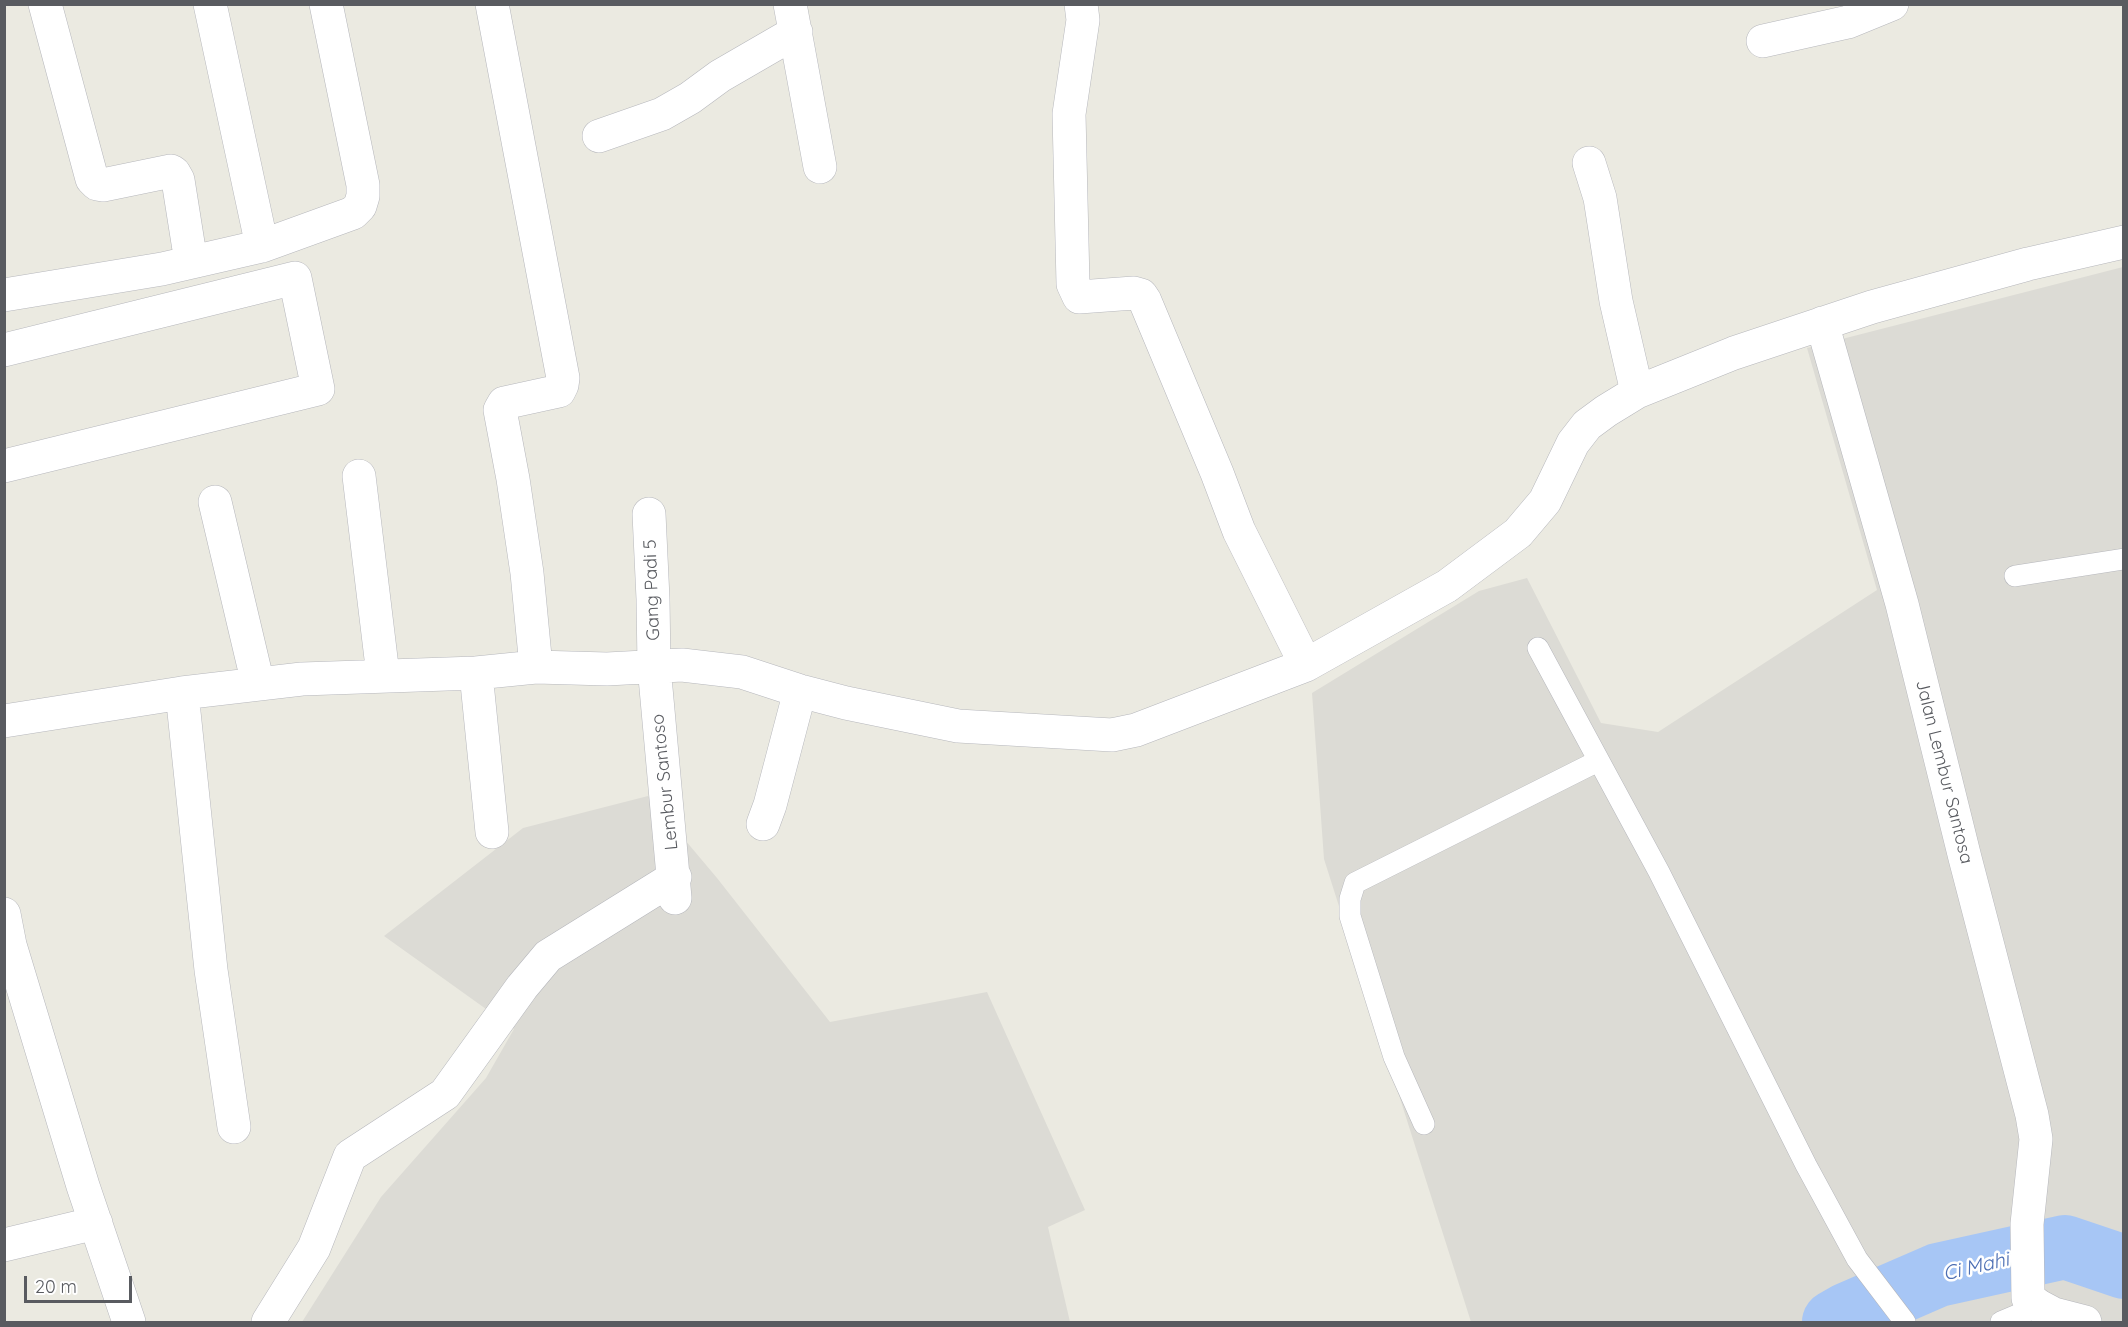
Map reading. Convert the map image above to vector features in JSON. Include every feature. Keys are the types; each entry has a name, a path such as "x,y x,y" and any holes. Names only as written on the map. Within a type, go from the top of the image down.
{"street":[{"path":"45,4 92,179 96,184 103,185 171,171 178,180 176,266 172,308"},
{"path":"210,4 262,246"},
{"path":"4,296 176,266 262,246 353,213 360,206 363,185 326,4"},
{"path":"492,4 563,378 559,391 504,403 500,410 527,573 536,667"},
{"path":"1081,4 1083,20 1069,114 1073,284 1079,297 1134,293 1141,295 1145,301 1239,531 1306,665"},
{"path":"1763,41 1848,22 1892,4"},
{"path":"599,136 662,114 690,98 793,18 820,166"},
{"path":"1589,163 1600,198 1617,301 1637,392"},
{"path":"4,722 182,693 302,679 476,673 536,667 607,669 682,665 742,672 846,703 958,726 1113,735 1136,730 1306,665 1447,586 1518,533 1545,501 1573,443 1587,425 1637,392 1734,353 1872,307 2028,264 2124,242"},
{"path":"4,350 295,278 318,389 4,466"},
{"name":"Jalan Lembur Santosa","path":"1822,323 1902,604 2032,1115 2036,1139 2027,1224 2026,1273 2028,1298 2038,1306"},
{"path":"359,476 383,675"},
{"path":"214,502 258,684"},
{"name":"Gang Padi 5","path":"649,514 654,666"},
{"name":"Lembur Santoso","path":"268,1323 314,1248 351,1156 445,1094 522,987 548,956 675,888 654,666"},
{"path":"476,673 492,832"},
{"path":"763,824 800,691"},
{"path":"182,693 211,970 234,1127"},
{"path":"4,914 10,945 129,1323"},
{"path":"4,1245 96,1223"},
{"path":"2038,1306 2079,1322"}],"lane":[{"path":"2015,576 2124,559"},
{"path":"1538,648 1659,872 1806,1165 1857,1259 1905,1322"},
{"path":"1424,1124 1394,1057 1350,916 1350,899 1355,883 1598,761"},
{"path":"2004,1322 2038,1306"}],"shaded area":[{"path":"2123,267 2123,1322 1471,1322 1324,859 1312,693 1479,591 1527,578 1601,723 1658,732 1877,590 1807,348"},
{"path":"648,796 717,878 830,1022 987,992 1085,1210 1048,1227 1070,1322 302,1322 381,1197 486,1078 514,1029 384,936 523,828"}],"waterway":[{"name":"Ci Mahi","path":"1834,1322 1938,1275 2065,1247 2124,1267"}]}
